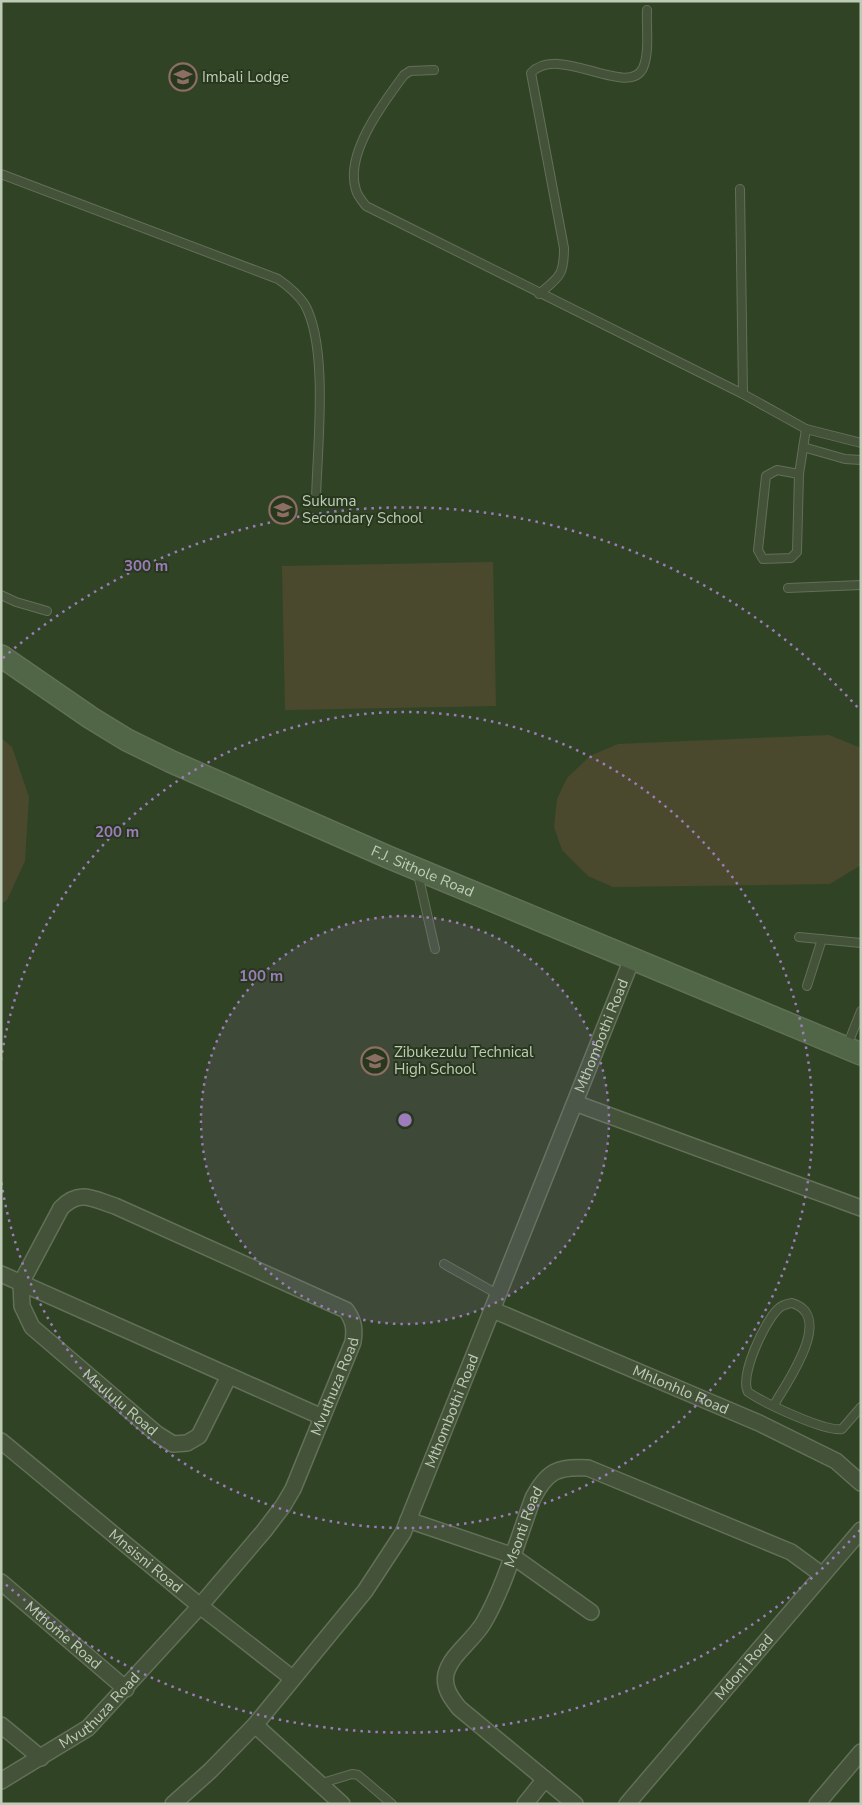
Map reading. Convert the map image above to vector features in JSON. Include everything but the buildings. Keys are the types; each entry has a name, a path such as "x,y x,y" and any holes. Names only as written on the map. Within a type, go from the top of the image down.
{"street":[{"name":"F.J. Sithole Road","path":"1,656 31,679 128,740 172,762 417,869 854,1051"},
{"name":"Mthombothi Road","path":"173,1804 210,1771 255,1725 376,1576 403,1533 632,959"},
{"path":"575,1103 861,1208"},
{"name":"Mvuthuza Road","path":"1,1781 88,1728 200,1606 283,1506 293,1489 353,1342 354,1325 346,1310 116,1206 87,1196 70,1199 61,1208 21,1283"},
{"path":"1,1274 322,1417"},
{"name":"Msululu Road","path":"21,1283 24,1313 38,1334 157,1434 173,1444 187,1443 199,1436 229,1376"},
{"name":"Mhlonhlo Road","path":"493,1310 759,1423 831,1458 861,1483"},
{"name":"Mnsisni Road","path":"1,1441 200,1606 292,1678"},
{"name":"Msonti Road","path":"575,1804 460,1708 450,1697 446,1686 446,1675 452,1660 484,1623 541,1482 552,1472 568,1466 588,1468 791,1552 821,1574"},
{"path":"408,1520 511,1556 591,1612"},
{"name":"Mdoni Road","path":"627,1804 821,1574 861,1530"},
{"name":"Mthome Road","path":"1,1582 126,1688"},
{"path":"1,1724 41,1758"},
{"path":"255,1725 342,1804"},
{"path":"817,1804 861,1752"},
{"path":"525,1804 545,1780"}],"lane":[{"path":"539,294 556,279 564,268 564,248 531,73 534,69 549,63 569,64 614,77 629,78 638,74 643,68 646,55 647,10"},
{"path":"434,70 410,71 404,75 376,114 360,150 354,179 356,190 366,206 539,294 743,394 806,429 861,443"},
{"path":"1,174 278,279 295,291 305,305 314,327 320,362 316,500"},
{"path":"740,189 743,394"},
{"path":"799,474 778,470 766,476 758,550 763,559 790,558 797,552 799,474 806,429"},
{"path":"803,447 845,458 861,460"},
{"path":"788,588 861,585"},
{"path":"1,595 16,602 47,611"},
{"path":"417,869 435,949"},
{"path":"799,937 861,943"},
{"path":"807,986 822,939"},
{"path":"854,1051 861,1010"},
{"path":"444,1264 499,1295"},
{"path":"774,1405 808,1339 810,1326 808,1316 804,1309 792,1303 784,1305 769,1320 748,1366 746,1380 748,1392 774,1405 819,1426 836,1430 842,1429 861,1407"},
{"path":"320,1784 352,1774 358,1775 392,1804"}],"shaded area":[{"path":"493,562 496,706 285,710 282,566"},
{"path":"829,735 861,748 861,865 830,884 613,887 588,876 562,850 554,827 557,799 567,778 590,756 618,744"},
{"path":"1,738 12,747 29,797 25,861 7,900 1,904"}],"place":[{"name":"Imbali Lodge","path":"183,77"},
{"name":"Sukuma Secondary School","path":"283,510"},
{"name":"Zibukezulu Technical High School","path":"375,1061"}]}
